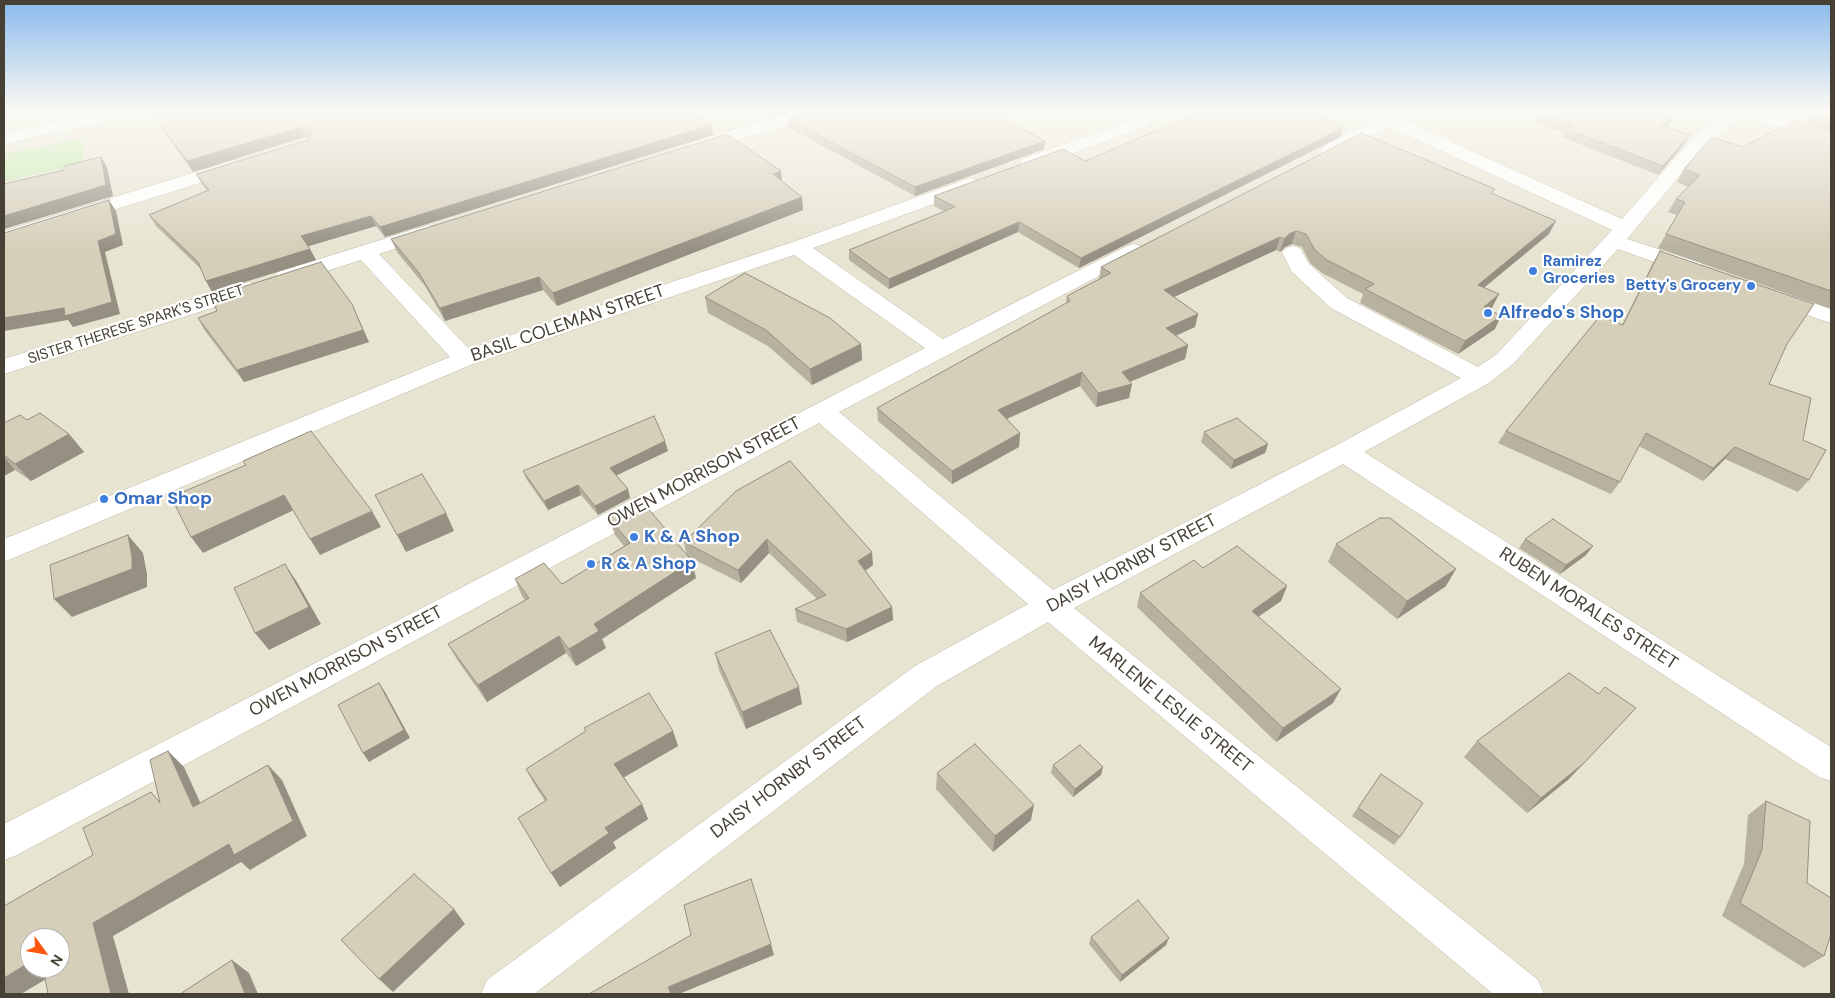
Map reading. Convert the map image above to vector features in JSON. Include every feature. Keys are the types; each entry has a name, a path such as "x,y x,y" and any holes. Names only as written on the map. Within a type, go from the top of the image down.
{"street":[{"name":"BASIL COLEMAN STREET","path":"4,551 465,359 796,247 1043,158"},
{"path":"1310,160 1314,158"},
{"path":"1472,158 1619,235 1708,274"},
{"name":"DAISY HORNBY STREET","path":"501,994 926,676 1052,606 1480,378 1505,359 1619,235 1685,158"},
{"path":"4,238 249,162"},
{"name":"SISTER THERESE SPARK'S STREET","path":"4,367 451,224"},
{"name":"OWEN MORRISON STREET","path":"4,843 821,411 1152,241"},
{"path":"796,247 942,349"},
{"path":"365,251 465,359"},
{"path":"1293,252 1300,267 1339,303 1480,378"},
{"path":"1756,290 1831,316"},
{"name":"MARLENE LESLIE STREET","path":"821,411 1085,635 1524,994"},
{"name":"RUBEN MORALES STREET","path":"1344,452 1831,766"}],"shaded area":[{"path":"4,158 1831,158 1831,994 4,994"}],"green space":[{"path":"4,158 82,158 82,164 4,181"}],"building":[{"path":"101,158 106,185 4,216 4,184 64,170 64,166"},
{"path":"184,158 198,158 187,161"},
{"path":"250,158 605,158 380,227 371,216 301,236 310,249 206,281 198,262 149,215 209,190 196,174"},
{"path":"652,158 761,158 781,171 773,174 802,197 553,293 539,277 440,308 419,273 391,239"},
{"path":"860,158 998,158 915,187"},
{"path":"1039,158 1079,158 1085,161 1093,158 1283,158 1081,258 1019,222 889,279 849,250 955,207 934,196"},
{"path":"1314,158 1420,158 1495,189 1491,193 1556,221 1478,285 1499,294 1484,307 1501,316 1465,341 1365,289 1374,284 1327,260 1315,250 1306,234 1296,231 1284,239 1280,237 1164,290 1198,314 1166,328 1188,345 1122,372 1132,384 1098,393 1082,372 998,410 1020,433 952,471 877,408 1070,301 1067,296 1111,273 1101,267"},
{"path":"1641,158 1670,158 1663,166"},
{"path":"1694,158 1831,158 1831,291 1666,234 1685,202 1676,199 1700,175 1684,169"},
{"path":"109,200 116,234 98,241 112,302 65,316 64,308 4,318 4,233"},
{"path":"1660,251 1814,304 1787,344 1769,384 1811,398 1803,440 1826,450 1809,480 1735,447 1713,468 1646,433 1620,482 1506,431 1600,316 1623,325"},
{"path":"321,262 352,304 363,330 237,370 198,318 217,311 211,297"},
{"path":"745,273 830,318 861,344 810,369 766,330 705,297"},
{"path":"40,413 69,434 15,464 4,455 4,423 20,415 27,420"},
{"path":"654,416 665,441 610,468 628,489 595,506 578,485 544,501 523,471"},
{"path":"1237,418 1268,444 1234,460 1204,432"},
{"path":"311,431 372,511 310,539 284,495 191,537 171,497 246,465 243,461"},
{"path":"790,461 872,552 858,561 892,607 846,629 795,609 826,595 767,539 738,570 684,542 736,491"},
{"path":"422,474 446,513 397,535 375,495"},
{"path":"642,501 692,561 594,624 599,631 569,649 559,636 478,685 448,644 529,598 515,579 544,563 562,584 630,543 609,518"},
{"path":"1380,518 1390,518 1456,569 1407,601 1336,544"},
{"path":"1553,519 1593,546 1566,565 1525,539"},
{"path":"128,535 132,569 54,599 50,565"},
{"path":"1237,546 1287,586 1252,611 1341,689 1283,728 1140,593 1194,560 1203,568"},
{"path":"285,564 309,607 255,633 234,588"},
{"path":"770,630 799,687 742,712 715,653"},
{"path":"1569,673 1599,694 1605,687 1636,708 1584,763 1541,798 1477,741"},
{"path":"379,683 404,730 363,753 338,705"},
{"path":"649,693 673,731 614,764 642,804 605,828 609,833 551,873 518,818 547,800 526,769 586,731 584,728"},
{"path":"975,744 1034,805 995,836 937,773"},
{"path":"1080,745 1103,767 1075,789 1053,765"},
{"path":"168,751 193,807 268,765 293,821 234,855 229,844 93,923 111,994 48,994 45,978 70,978 70,928 20,928 20,968 4,978 4,906 93,855 83,828 151,792 160,803 150,760"},
{"path":"1381,774 1423,803 1400,837 1358,808"},
{"path":"1766,801 1810,821 1807,883 1831,898 1831,934 1824,956 1740,903 1762,850"},
{"path":"414,874 454,909 379,979 341,940"},
{"path":"751,879 771,944 668,987 671,994 589,994 691,935 684,905"},
{"path":"1138,900 1169,938 1122,975 1091,937"},
{"path":"232,960 245,994 180,994"}],"place":[{"name":"Ramirez Groceries","path":"1533,271"},
{"name":"Betty's Grocery","path":"1751,286"},
{"name":"Alfredo's Shop","path":"1488,313"},
{"name":"Omar Shop","path":"104,499"},
{"name":"K & A Shop","path":"634,537"},
{"name":"R & A Shop","path":"591,564"}]}
